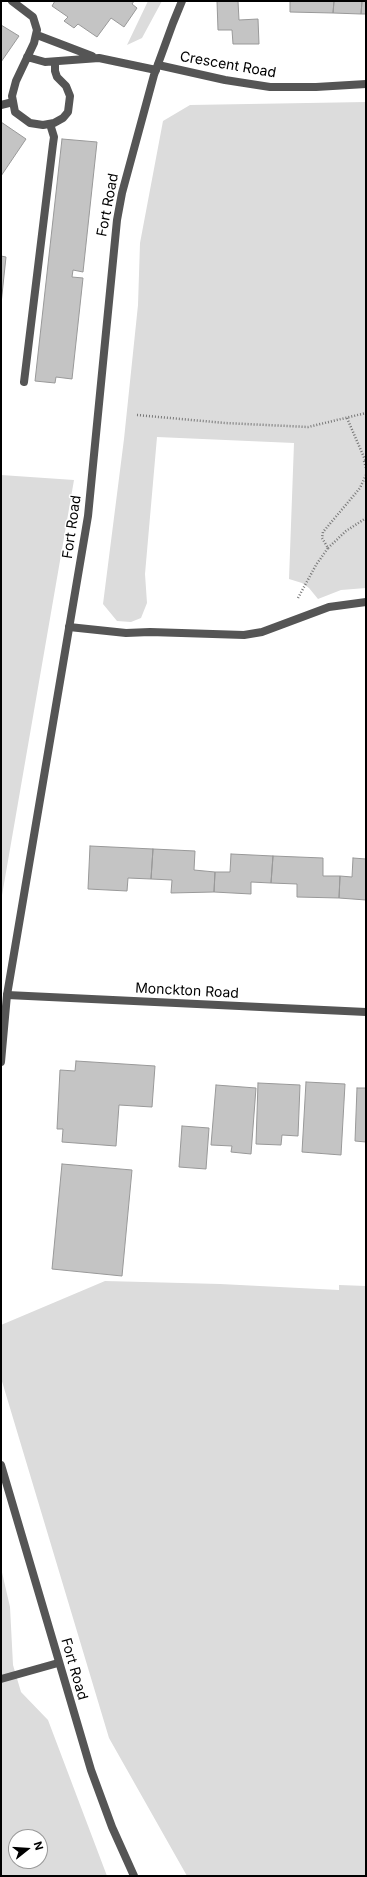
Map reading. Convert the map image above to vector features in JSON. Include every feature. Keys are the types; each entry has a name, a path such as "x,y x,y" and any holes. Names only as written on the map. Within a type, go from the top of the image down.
{"street":[{"path":"12,1 33,17 36,23 37,36 14,85 13,102 15,112 27,122 37,125 50,124 68,112 70,103 67,88 54,71 55,62"},
{"name":"Fort Road","path":"1,1062 7,995 88,516 117,220 122,193 157,68 172,23 182,1"},
{"path":"37,36 99,58"},
{"path":"27,57 39,61 55,62 99,58"},
{"name":"Crescent Road","path":"99,58 270,87 316,87 366,84"},
{"path":"1,105 13,102"},
{"path":"24,382 54,137 50,124"},
{"path":"69,626 115,633 244,635 262,632 329,607 366,602"},
{"name":"Monckton Road","path":"7,995 366,1012"},
{"name":"Fort Road","path":"1,1465 58,1663 97,1788 112,1827 134,1876"},
{"path":"1,1679 58,1663"}],"path":[{"path":"137,415 225,423 308,427 366,413"},
{"path":"347,418 366,462"},
{"path":"363,456 366,468"},
{"path":"328,548 322,538 323,532 360,488 366,475"},
{"path":"298,598 316,565 328,548 346,531 366,518"}],"shaded area":[{"path":"148,1 162,1 142,38 127,45"},
{"path":"366,102 366,588 341,590 318,599 309,588 302,583 289,579 294,443 157,437 145,574 147,603 141,618 131,622 117,621 103,604 124,439 138,305 140,243 163,121 190,105"},
{"path":"1,475 74,480 1,901"},
{"path":"105,1281 220,1284 339,1290 339,1285 366,1286 366,1876 187,1876 109,1738 1,1378 1,1325"},
{"path":"1,1568 10,1607 13,1665 21,1692 48,1720 107,1876 1,1876"}],"building":[{"path":"55,1 134,1 132,4 137,8 124,27 111,18 97,37 78,24 74,28 64,21 68,17 52,6"},
{"path":"217,1 238,1 239,20 258,19 259,44 233,44 232,30 218,30"},
{"path":"290,1 334,1 333,13 290,12"},
{"path":"334,1 362,1 361,14 333,13"},
{"path":"362,1 366,1 366,14 361,14"},
{"path":"1,25 19,36 1,62"},
{"path":"1,122 26,139 1,176"},
{"path":"62,139 97,142 83,272 73,270 72,277 83,278 72,379 56,377 55,383 35,381"},
{"path":"1,256 6,257 1,304"},
{"path":"90,846 153,849 151,879 128,878 127,891 88,889"},
{"path":"153,849 195,851 194,870 215,872 214,892 171,893 172,880 151,879"},
{"path":"231,854 273,856 271,883 251,882 251,894 214,892 215,872 230,872"},
{"path":"273,856 323,858 323,876 340,876 339,898 297,897 297,884 271,883"},
{"path":"353,858 366,859 366,900 339,898 340,876 352,877"},
{"path":"76,1061 155,1066 152,1107 119,1105 116,1146 62,1142 63,1129 57,1129 60,1070 75,1071"},
{"path":"306,1082 345,1084 341,1155 302,1152"},
{"path":"258,1083 300,1085 298,1136 282,1135 281,1145 256,1144"},
{"path":"216,1085 256,1088 251,1154 231,1152 232,1146 211,1145"},
{"path":"357,1088 366,1088 366,1142 355,1141"},
{"path":"182,1126 209,1128 206,1169 179,1167"},
{"path":"62,1164 132,1170 122,1276 52,1269"}]}
